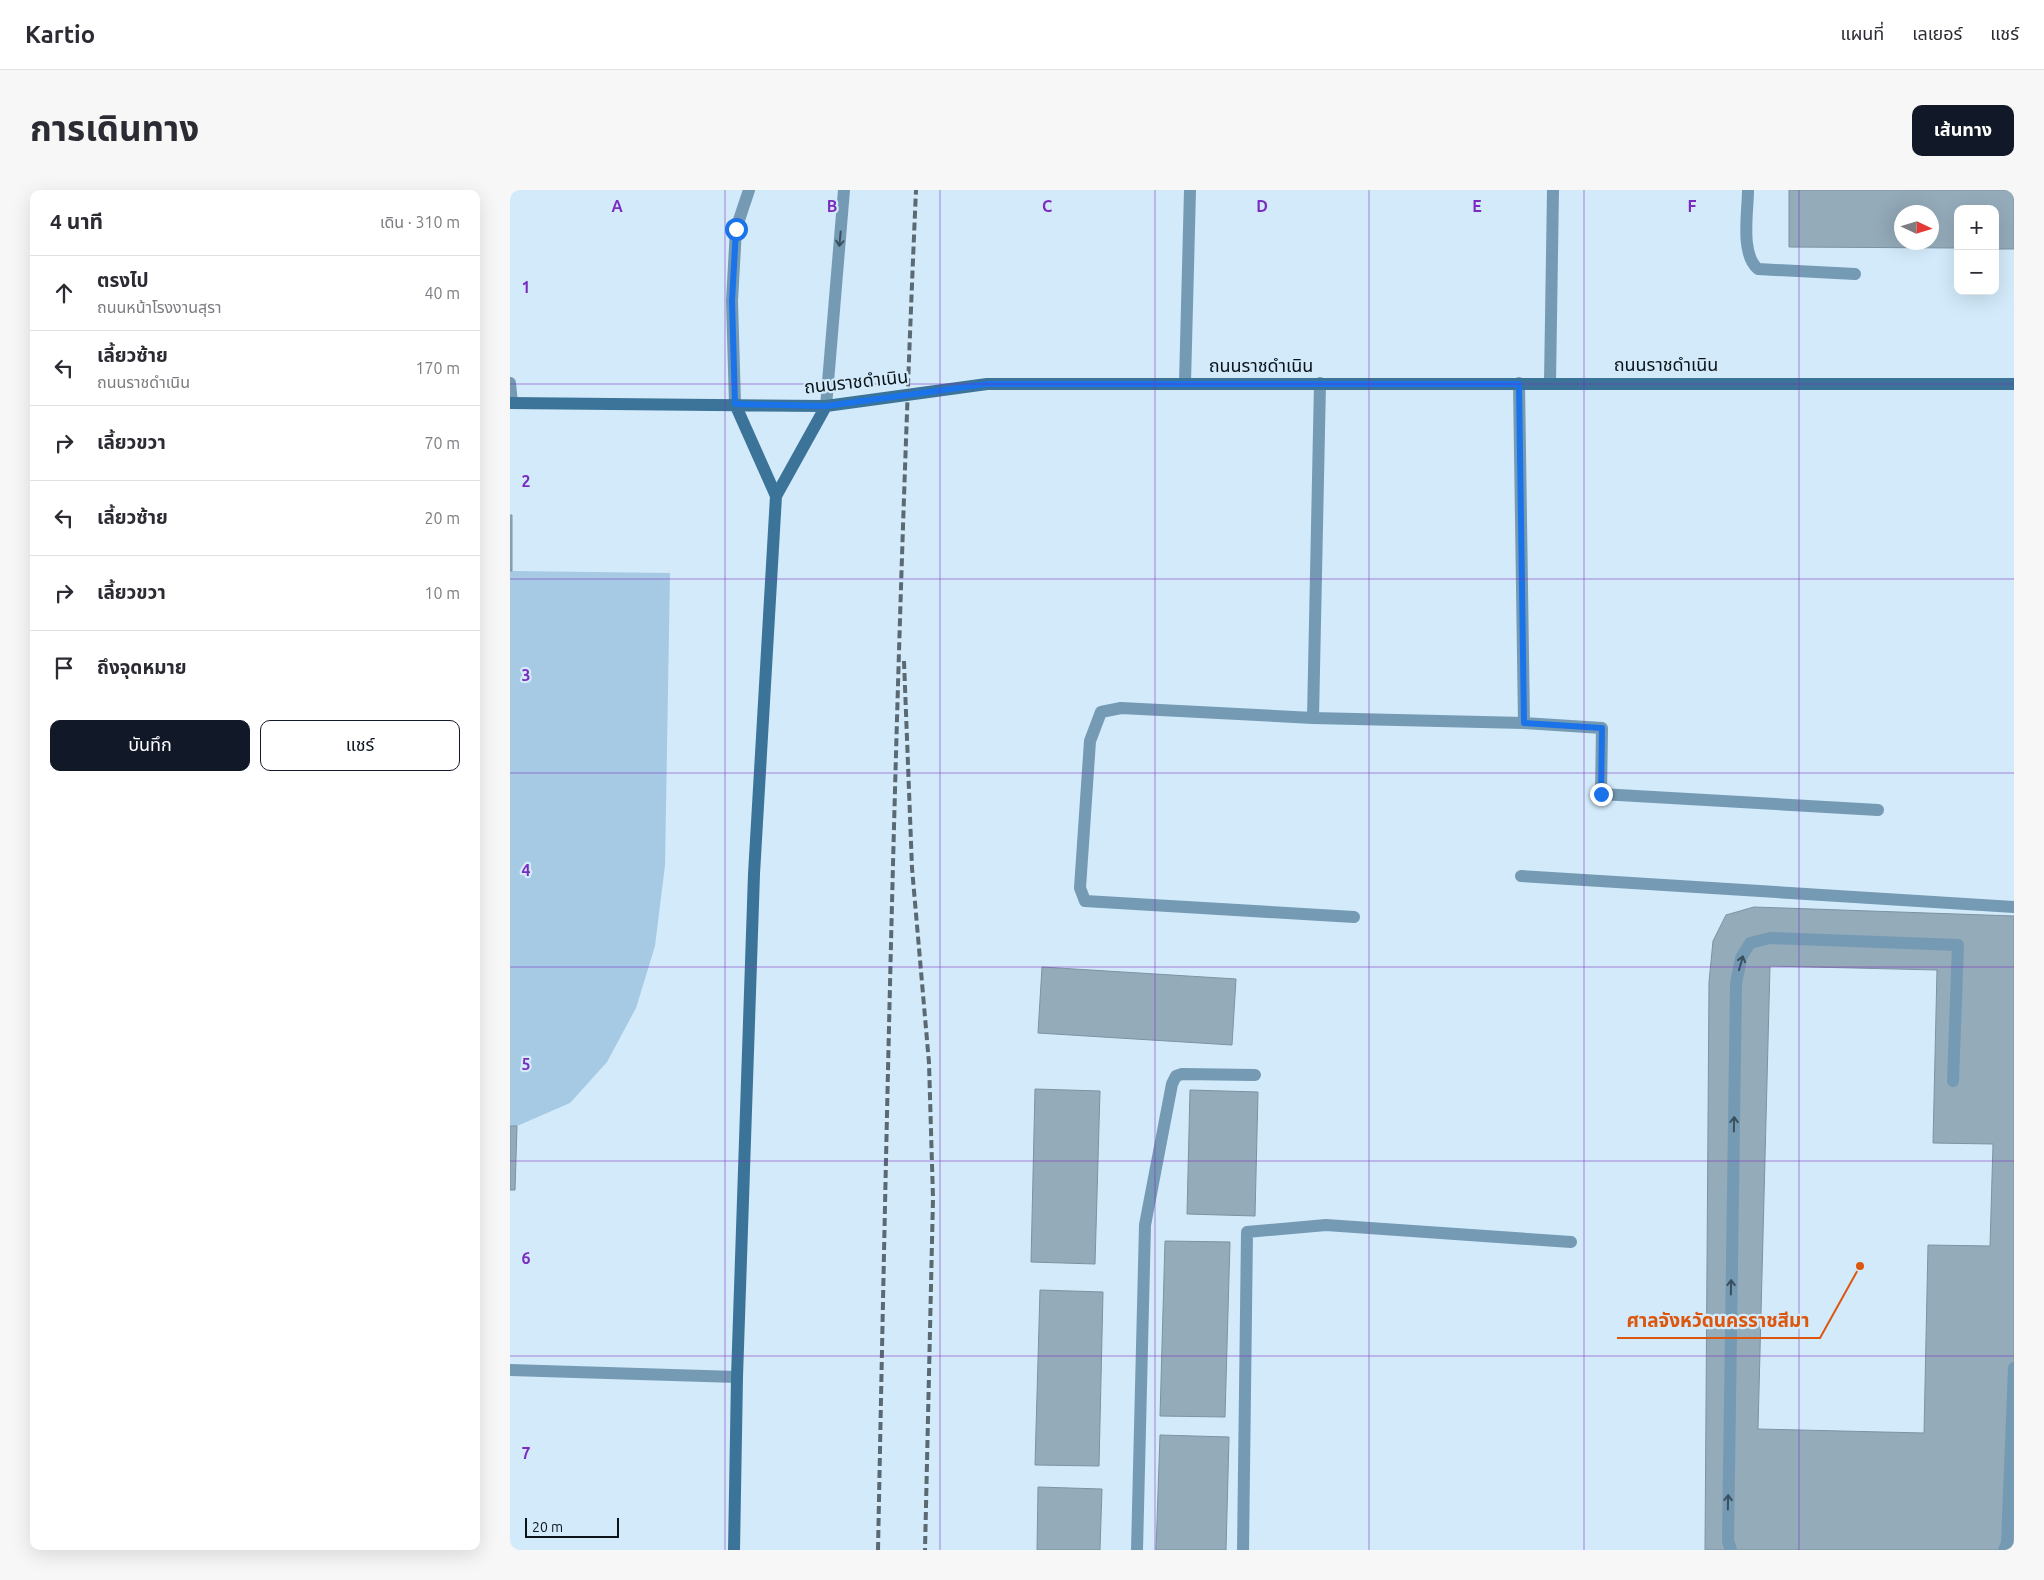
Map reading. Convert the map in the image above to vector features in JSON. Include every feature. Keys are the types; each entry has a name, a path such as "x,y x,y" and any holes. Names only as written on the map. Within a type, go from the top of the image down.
{"street":[{"path":"749,190 736,229 732,301 735,404 776,496"},
{"path":"734,1550 737,1377 754,874 776,496 826,406 844,190"},
{"path":"1185,383 1190,190"},
{"path":"1550,383 1553,190"},
{"path":"1748,190 1747,254 1752,265 1758,269 1855,274"},
{"path":"510,383 511,403"},
{"path":"1314,718 1320,383"},
{"name":"ถนนราชดำเนิน","path":"511,403 826,406 987,384 2014,384"},
{"path":"1519,384 1524,723"},
{"path":"1354,917 1084,900 1080,888 1090,741 1101,712 1121,708 1314,718 1524,723 1602,728 1601,794 1878,810"},
{"path":"1521,876 2014,907"},
{"path":"1731,1550 1728,1540 1735,994 1741,958 1750,944 1770,938 1958,945 1953,1081"},
{"path":"1137,1550 1145,1225 1172,1084 1176,1076 1182,1074 1255,1076"},
{"path":"1244,1550 1247,1232 1326,1225 1571,1242"},
{"path":"2004,1550 2007,1543 2014,1368"},
{"path":"510,1370 737,1377"}],"shaded area":[{"path":"510,515 512,515 512,571 670,573 665,865 655,946 636,1008 607,1062 570,1103 517,1126 515,1190 510,1190"}],"building":[{"path":"1789,190 2014,190 2014,249 1999,249 1999,205 1954,205 1954,248 1939,248 1939,205 1894,205 1894,248 1789,247"},
{"path":"510,515 512,515 512,571 510,571"},
{"path":"1754,907 2014,916 2014,1550 1705,1550 1709,982 1713,941 1726,915"},
{"path":"1770,966 1937,970 1933,1143 1993,1144 1990,1246 1928,1245 1924,1433 1758,1429"},
{"path":"1042,967 1236,979 1232,1045 1038,1033"},
{"path":"1035,1089 1100,1091 1095,1264 1031,1262"},
{"path":"1190,1090 1258,1092 1255,1216 1187,1214"},
{"path":"510,1126 517,1126 515,1190 510,1190"},
{"path":"1165,1241 1230,1242 1225,1417 1160,1416"},
{"path":"1040,1290 1103,1292 1099,1466 1035,1465"},
{"path":"1160,1435 1229,1437 1226,1550 1156,1550"},
{"path":"1038,1487 1102,1489 1100,1550 1037,1550"}],"railway":[{"path":"878,1550 898,700 916,190"},
{"path":"904,661 912,868 929,1063 933,1198 925,1550"}],"place":[{"name":"ศาลจังหวัดนครราชสีมา","path":"1860,1266"}],"route":[{"path":"736,229 732,301 735,404 826,406 987,384 1519,384 1524,723 1602,728 1601,794"}]}
